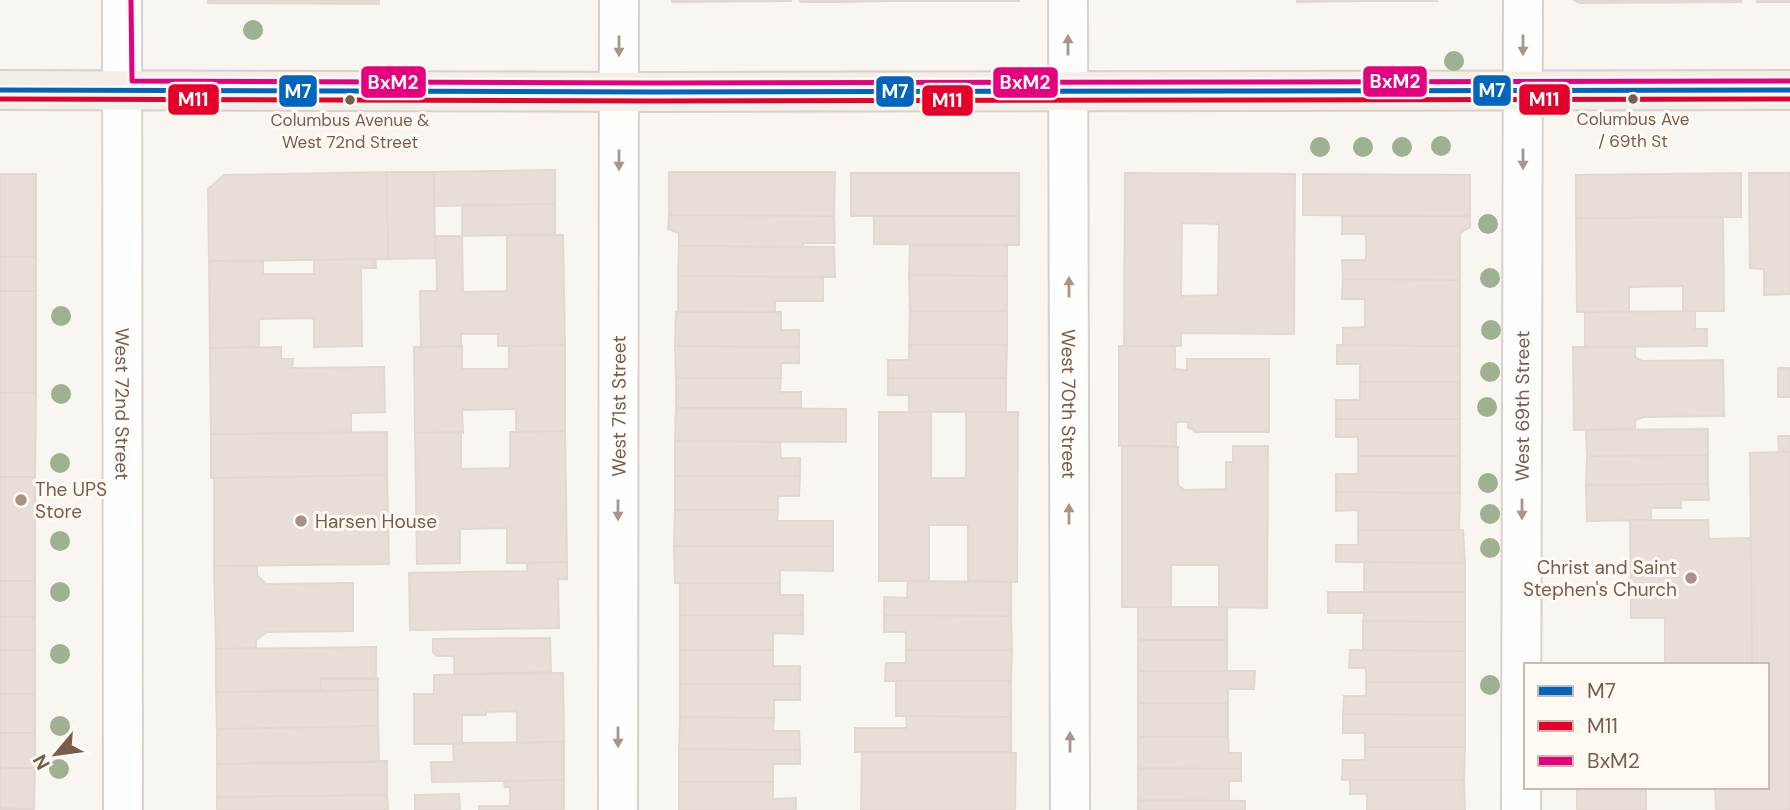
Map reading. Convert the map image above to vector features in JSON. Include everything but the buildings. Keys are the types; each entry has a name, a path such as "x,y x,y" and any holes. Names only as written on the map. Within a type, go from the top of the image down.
{"main road":[{"path":"0,90 1790,90"}],"street":[{"name":"West 72nd Street","path":"122,0 123,810"},
{"name":"West 71st Street","path":"618,810 619,0"},
{"name":"West 70th Street","path":"1068,0 1070,810"},
{"name":"West 69th Street","path":"1521,810 1523,0"}],"transit line":[{"name":"BxM2","path":"131,0 132,81 1790,81"},
{"name":"M7","path":"0,90 1790,90"},
{"name":"M11","path":"0,99 1790,99"}],"place":[{"name":"Columbus Ave / 69th St","path":"1633,99"},
{"name":"Columbus Avenue & West 72nd Street","path":"350,100"},
{"name":"The UPS Store","path":"21,500"},
{"name":"Harsen House","path":"301,521"},
{"name":"Christ and Saint Stephen's Church","path":"1691,578"}]}
